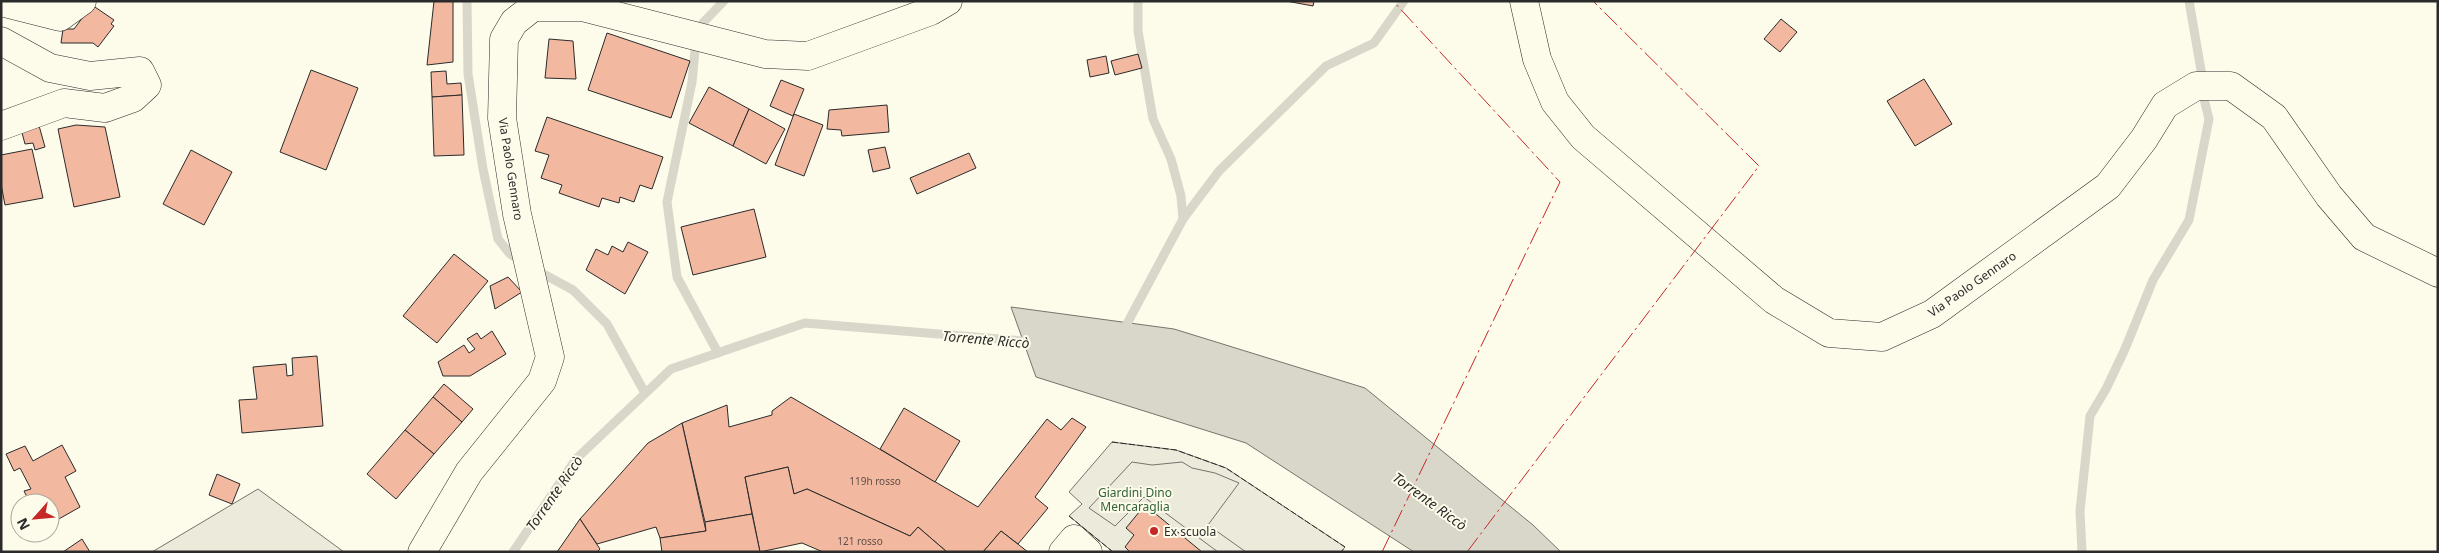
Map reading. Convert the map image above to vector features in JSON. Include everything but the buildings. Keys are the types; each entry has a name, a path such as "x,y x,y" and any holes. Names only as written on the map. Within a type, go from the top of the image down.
{"street":[{"path":"1,2 60,17 82,1"},
{"name":"Via Paolo Gennaro","path":"422,552 469,472 542,382 550,357 517,214 502,118 504,38 514,22 532,4 582,7 765,54 808,56 931,11 948,1"},
{"name":"Via Paolo Gennaro","path":"1524,1 1537,59 1555,102 1583,137 1774,300 1829,333 1882,337 1932,314 2108,186 2144,139 2165,105 2196,86 2231,86 2274,117 2329,196 2364,238 2438,273"},
{"path":"1,41 50,68 90,76 140,71 147,85 133,98 106,108 64,104 1,126"}],"green space":[{"name":"Giardini Dino Mencaraglia","path":"1112,442 1176,450 1226,468 1345,547 1341,552 1113,552 1069,516 1082,504 1069,492"},
{"path":"258,489 344,552 152,552"}],"shaded area":[{"path":"1132,462 1152,465 1182,462 1192,468 1215,473 1239,483 1208,525 1246,552 1218,552 1144,497 1115,526 1089,508"}],"water":[{"path":"1011,307 1174,329 1365,388 1533,525 1561,552 1414,552 1246,443 1036,377"}],"waterway":[{"path":"467,1 468,74 483,169 498,239 510,254 523,262"},
{"path":"718,353 677,277 667,202 692,82 697,29 724,1"},
{"path":"1138,1 1138,31 1153,119 1171,159 1181,196 1183,219"},
{"path":"1123,331 1183,219 1219,171 1326,66 1374,43 1404,1"},
{"path":"2082,552 2080,511 2090,416 2106,389 2125,349 2153,280 2189,220 2209,119 2203,95 2201,70 2189,1"},
{"path":"536,270 573,290 607,324 645,393"},
{"name":"Torrente Riccò","path":"513,552 576,459 671,369 805,323 1035,342"}],"fence":[{"path":"1112,442 1176,450 1226,468 1345,547 1341,552"},
{"path":"1069,516 1113,552"}],"power":[{"path":"1382,552 1560,182 1393,1"},
{"path":"1467,552 1759,166 1593,1"}],"place":[{"name":"Ex scuola","path":"1154,531"}]}
